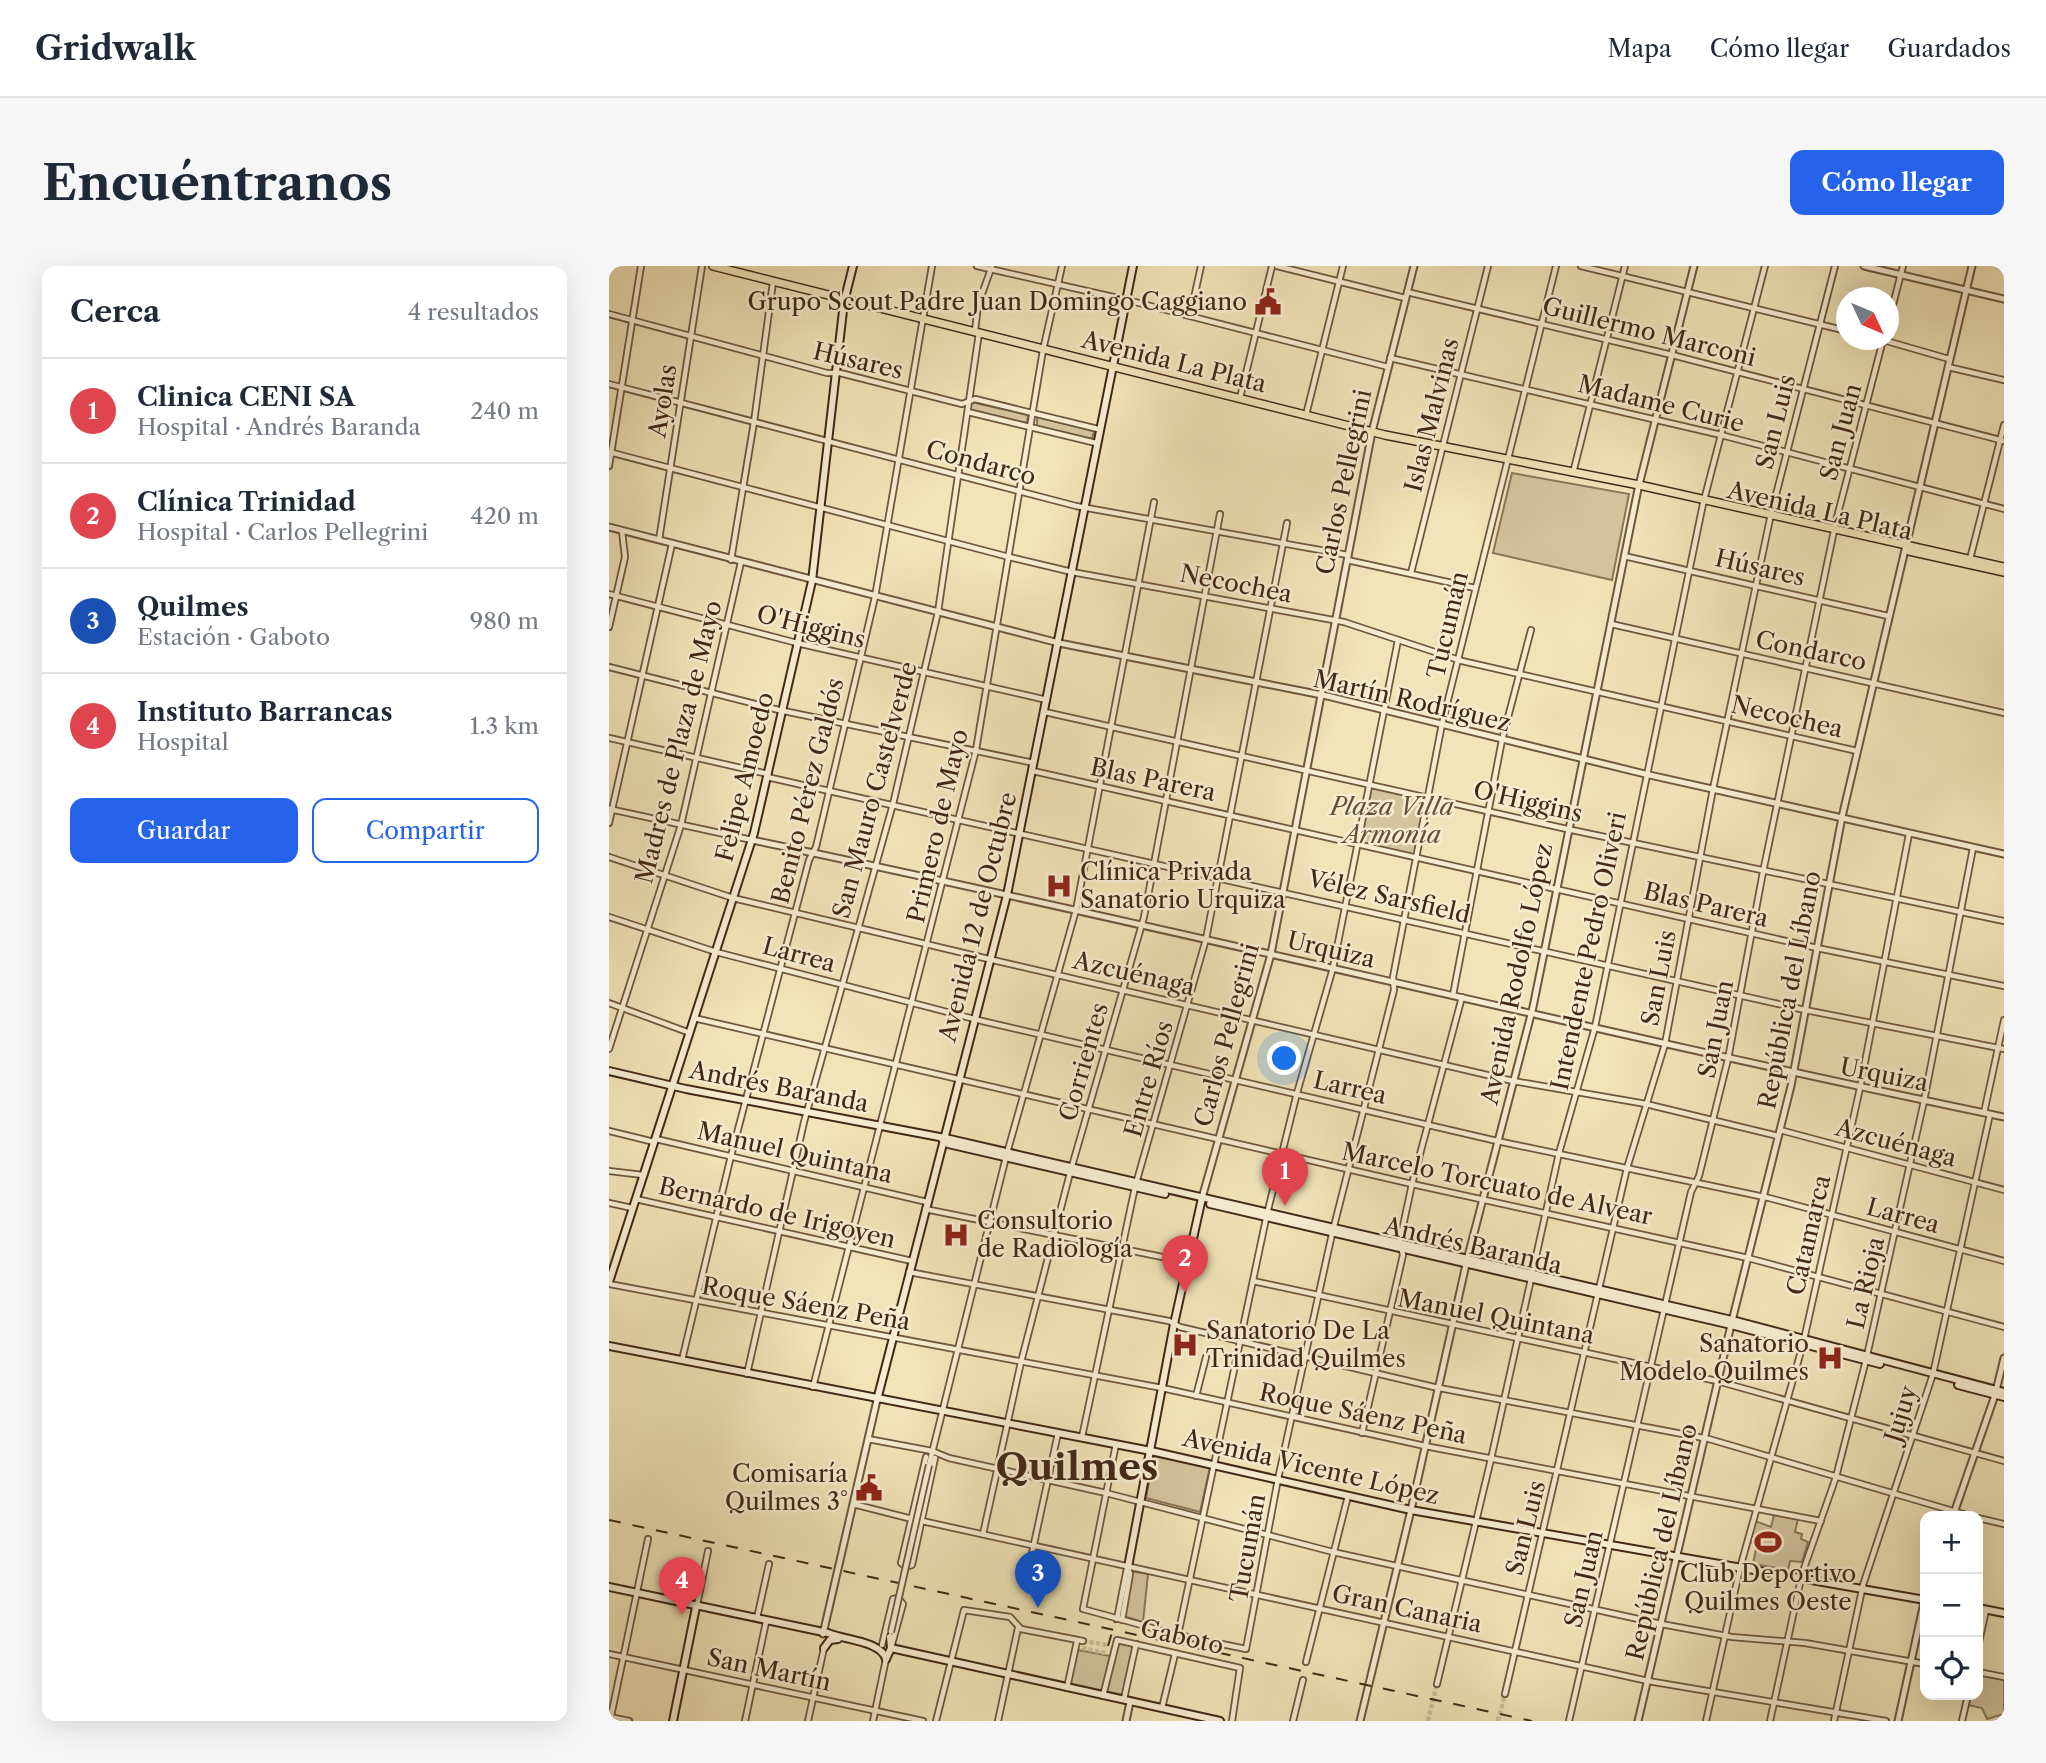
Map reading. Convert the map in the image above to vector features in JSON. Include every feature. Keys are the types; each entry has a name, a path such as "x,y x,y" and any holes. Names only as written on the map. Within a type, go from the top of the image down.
{"main road":[{"name":"Avenida La Plata","path":"713,266 845,302 1111,365 1372,432 1629,485 2004,572"},
{"name":"Felipe Amoedo","path":"609,1283 752,840 812,581 845,302 853,266"},
{"name":"Avenida 12 de Octubre","path":"877,1400 942,1139 1007,895 1048,701 1098,429 1133,266"},
{"name":"Avenida La Plata","path":"1904,547 2004,567"},
{"name":"Andrés Baranda","path":"609,1071 745,1101 942,1139 948,1144 1007,1155 1731,1323 2000,1394"},
{"name":"Carlos Pellegrini","path":"1128,1567 1161,1388 1201,1200"},
{"name":"Avenida Vicente López","path":"609,1346 1151,1451 1411,1510 1920,1598"},
{"path":"609,1587 828,1633 843,1640"},
{"path":"673,1721 696,1606"},
{"path":"1983,1609 2004,1613"},
{"path":"823,1634 824,1648"},
{"path":"879,1646 890,1634"},
{"path":"885,1659 891,1648 890,1634"},
{"path":"824,1648 832,1639 879,1646 885,1659"},
{"path":"891,1648 1007,1676 1162,1708 1189,1718 1220,1721"}],"street":[{"path":"609,466 641,266"},
{"name":"Ayolas","path":"659,540 702,266"},
{"name":"Benito Pérez Galdós","path":"681,1361 762,1035 830,791 875,597 908,391 932,266"},
{"path":"978,266 1190,316 1388,367"},
{"name":"Primero de Mayo","path":"813,1387 976,750 1043,350 1062,266"},
{"path":"1190,316 1201,266"},
{"path":"1240,399 1274,266"},
{"name":"Guillermo Marconi","path":"1274,266 1607,339 2002,441"},
{"path":"1306,416 1343,266"},
{"name":"Carlos Pellegrini","path":"1201,1200 1271,954 1372,432 1414,266"},
{"name":"Islas Malvinas","path":"1411,573 1488,266"},
{"name":"Tucumán","path":"1178,1635 1244,1650 1258,1595 1278,1479 1305,1356 1347,1169 1394,982 1442,724 1556,266"},
{"path":"1581,266 1836,328"},
{"path":"1573,474 1625,266"},
{"name":"Avenida Rodolfo López","path":"1360,1721 1411,1510 1466,1263 1531,1012 1638,487 1694,266"},
{"name":"Intendente Pedro Oliveri","path":"1437,1684 1492,1459 1559,1153 1595,1027 1703,502 1765,266"},
{"name":"San Luis","path":"1505,1694 1627,1168 1665,1044 1713,789 1770,517 1835,266"},
{"path":"1864,266 2004,299"},
{"path":"1898,287 1903,266"},
{"name":"República del Líbano","path":"1638,1721 1717,1381 1793,1074 1842,817 1933,422 1972,266"},
{"name":"San Mauro Castelverde","path":"747,1374 793,1170 857,927 893,804 924,672 937,612 968,412 978,305 991,268"},
{"path":"731,560 754,422 773,282"},
{"name":"Húsares","path":"609,314 961,404 975,400 1098,429"},
{"path":"1899,345 1949,359"},
{"name":"San Juan","path":"1569,1721 1679,1242 1714,1121 1834,531 1881,350"},
{"name":"Madame Curie","path":"1390,358 1656,419 2004,509"},
{"path":"1948,367 2004,380"},
{"name":"Condarco","path":"609,384 1084,508 1283,543 1475,587"},
{"path":"968,412 1096,443"},
{"path":"1970,559 2004,425"},
{"name":"Necochea","path":"610,452 1009,557 1072,572 1335,620 1458,660 1857,751"},
{"path":"890,1634 957,1349 1007,1155 1076,910 1154,502"},
{"name":"Corrientes","path":"983,1534 1021,1362 1071,1171 1142,925 1220,514"},
{"name":"Entre Ríos","path":"1082,1437 1136,1185 1206,939 1287,523"},
{"name":"Martín Rodríguez","path":"609,527 1059,643 1320,696 1645,774 2004,854"},
{"path":"609,627 625,553 622,531"},
{"path":"609,823 672,544"},
{"name":"Húsares","path":"1623,556 1888,616"},
{"name":"Madres de Plaza de Mayo","path":"609,1049 681,825 741,562"},
{"name":"O'Higgins","path":"609,594 797,643 1048,701"},
{"name":"Condarco","path":"1610,623 2004,712"},
{"path":"1453,995 1502,740 1531,630"},
{"path":"1116,1444 1083,1609 1178,1635 1267,1216 1297,1093 1333,968 1398,640"},
{"path":"609,667 782,711 1035,763"},
{"name":"O'Higgins","path":"1045,712 1763,872 2004,921"},
{"name":"Vélez Sarsfield","path":"609,738 830,791 1219,876 1805,1010 2001,1048"},
{"name":"Blas Parera","path":"1033,771 1817,948 2004,986"},
{"name":"Urquiza","path":"611,809 943,880 1531,1012 1793,1074 2004,1117"},
{"name":"Catamarca","path":"1706,1721 1740,1568 1803,1341 1847,1149 1909,834"},
{"name":"La Rioja","path":"1770,1721 1801,1579 1836,1477 1881,1294 1924,1101 1973,848"},
{"name":"Azcuénaga","path":"609,857 733,898 1513,1081 1646,1104 1714,1121 1779,1133 2004,1190"},
{"name":"Larrea","path":"609,917 716,952 975,1019 1497,1141 1763,1198 2004,1261"},
{"path":"1362,1433 1389,1313 1412,1184 1462,998"},
{"path":"609,1003 690,1033"},
{"name":"Marcelo Torcuato de Alvear","path":"694,1018 1412,1184 1748,1258 2004,1327"},
{"name":"Jujuy","path":"1834,1721 1862,1590 1932,1376 1975,1182 2004,1020"},
{"name":"Manuel Quintana","path":"609,1131 865,1186 990,1222 1187,1262"},
{"path":"609,1171 643,1175"},
{"name":"Bernardo de Irigoyen","path":"635,1199 912,1261"},
{"name":"Bernardo de Irigoyen","path":"609,1203 632,1208"},
{"name":"Bernardo de Irigoyen","path":"909,1272 1174,1324 1438,1387 1704,1438 1942,1511"},
{"name":"Manuel Quintana","path":"1253,1282 1717,1381 1913,1438 2004,1461"},
{"name":"Roque Sáenz Peña","path":"609,1283 1096,1375 1425,1446 1821,1521"},
{"path":"1196,1396 1206,1357"},
{"path":"1955,1511 1974,1455 2000,1394 2004,1358"},
{"name":"Avenida 12 de Octubre","path":"823,1634 877,1400"},
{"path":"1029,1566 1058,1433"},
{"path":"868,1440 932,1451 949,1458 1106,1493 1333,1552 1661,1624 1725,1636 1787,1642 1920,1663"},
{"path":"916,1450 930,1460 949,1458"},
{"path":"930,1460 922,1521 912,1565 906,1567 901,1563 930,1460"},
{"path":"1306,1662 1347,1496"},
{"path":"853,1504 912,1519"},
{"path":"1983,1519 2004,1524"},
{"name":"Gran Canaria","path":"922,1521 1648,1681 1886,1721"},
{"path":"629,1721 610,1718 648,1539"},
{"path":"696,1606 708,1551"},
{"path":"757,1619 769,1564"},
{"name":"Carlos Pellegrini","path":"1120,1619 1128,1567"},
{"path":"879,1646 893,1599 898,1598 903,1604 891,1648"},
{"path":"936,1721 963,1612 967,1609 1010,1617 1018,1628 1079,1644 1067,1688"},
{"path":"1898,1721 1920,1621"},
{"path":"745,1721 766,1622"},
{"path":"998,1721 1018,1628"},
{"name":"Gaboto","path":"1105,1653 1112,1654 1113,1644 1136,1644 1240,1668 1232,1721"},
{"path":"1126,1721 1136,1644"},
{"path":"808,1721 824,1648"},
{"name":"San Martín","path":"609,1654 923,1721"},
{"path":"1104,1696 1112,1654"},
{"path":"1162,1708 1175,1654"},
{"path":"873,1721 885,1659"},
{"path":"1983,1673 2004,1677"},
{"path":"1293,1721 1303,1680"},
{"path":"1962,1721 1967,1700"}],"green space":[{"path":"971,402 1028,415 1027,423 971,410"},
{"path":"1037,417 1094,431 1092,439 1037,426"},
{"path":"1512,473 1629,494 1612,580 1493,553"},
{"name":"Plaza Villa Armonía","path":"1368,784 1428,797 1417,858 1356,844"},
{"path":"1154,1456 1210,1467 1200,1512 1146,1498"},
{"name":"Club Deportivo Quilmes Oeste","path":"1774,1515 1798,1519 1795,1532 1802,1534 1801,1539 1808,1542 1802,1562 1790,1561 1788,1570 1753,1564 1757,1544 1750,1542 1755,1521 1771,1527"},
{"path":"1129,1571 1148,1574 1143,1622 1123,1616"},
{"path":"1116,1642 1133,1645 1123,1695 1107,1692"},
{"path":"1078,1650 1110,1656 1102,1691 1070,1685"},
{"path":"1983,1675 2004,1679 2004,1714 1987,1719 1982,1708 1968,1705 1969,1700 1983,1700"}],"tunnel":[{"path":"1083,1641 1107,1645"},
{"path":"1082,1648 1105,1653"},
{"path":"1428,1721 1437,1684"},
{"path":"1498,1721 1505,1694"}],"railway":[{"path":"609,1520 1532,1721"},
{"path":"1108,1646 1115,1622"},
{"path":"1995,1721 2004,1718"}],"place":[{"name":"Grupo Scout Padre Juan Domingo Caggiano","path":"1268,302"},
{"name":"Clínica Privada Sanatorio Urquiza","path":"1059,886"},
{"name":"Clinica CENI SA","path":"1285,1206"},
{"name":"Consultorio de Radiología","path":"956,1235"},
{"name":"Clínica Trinidad","path":"1185,1293"},
{"name":"Sanatorio De La Trinidad Quilmes","path":"1185,1345"},
{"name":"Sanatorio Modelo Quilmes","path":"1830,1358"},
{"name":"Comisaría Quilmes 3°","path":"869,1488"},
{"name":"Club Deportivo Quilmes Oeste","path":"1768,1542"},
{"name":"Quilmes","path":"1038,1608"},
{"name":"Instituto Barrancas","path":"682,1615"}],"district":[{"name":"Quilmes","path":"1077,1467"}]}
